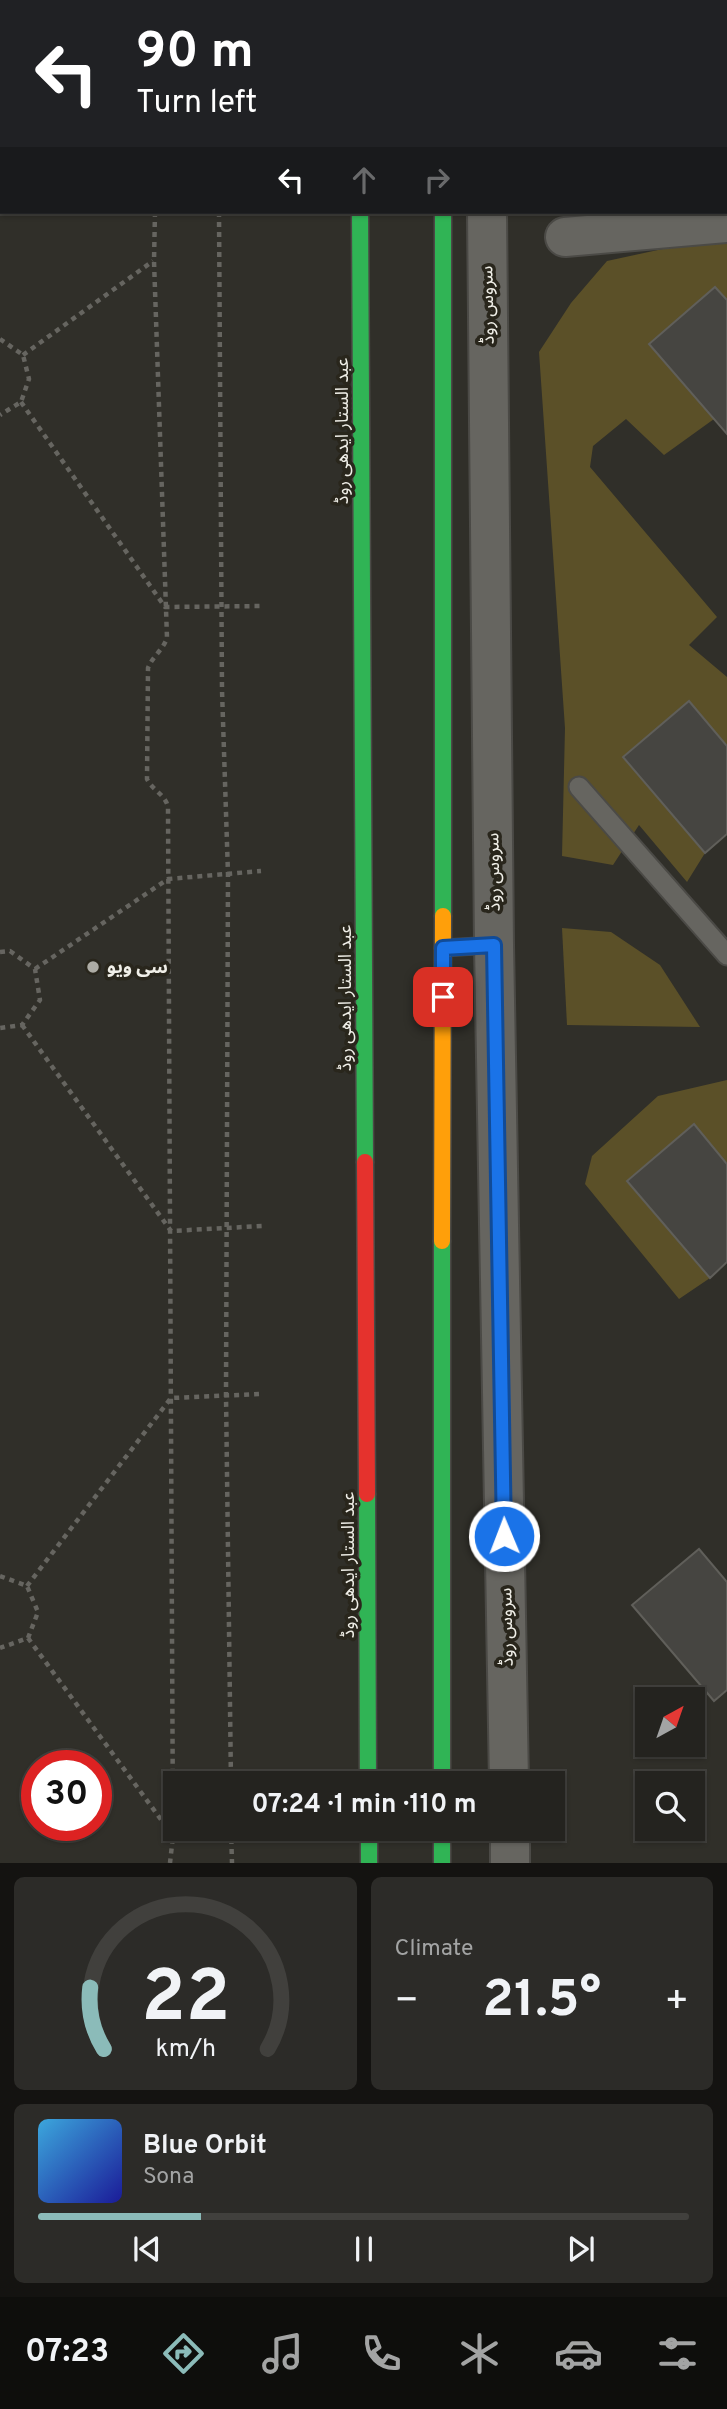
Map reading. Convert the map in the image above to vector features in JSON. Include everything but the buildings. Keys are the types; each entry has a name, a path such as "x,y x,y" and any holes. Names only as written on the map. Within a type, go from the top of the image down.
{"main road":[{"name":"عبد الستار ایدھی روڈ","path":"360,214 369,1771"},
{"path":"442,1771 443,214"},
{"path":"443,948 494,945"},
{"path":"369,1841 369,1863"},
{"path":"442,1841 442,1863"}],"street":[{"name":"سروس روڈ","path":"487,214 494,945 509,1771"},
{"path":"565,237 727,223"},
{"path":"510,1841 510,1863"}],"lane":[{"path":"579,787 727,956"}],"path":[{"path":"155,214 154,261 167,638 164,647 151,660 148,668 147,779 152,788 166,799 168,807 173,1771"},
{"path":"219,214 222,690 228,874 226,1395 231,1771"},
{"path":"23,355 154,261"},
{"path":"0,339 23,355 29,379 21,402 0,415"},
{"path":"21,402 165,607"},
{"path":"165,607 262,606"},
{"path":"35,969 168,879 261,871"},
{"path":"0,952 10,951 35,969 40,1000 22,1025 0,1028"},
{"path":"22,1025 171,1231"},
{"path":"171,1231 262,1226"},
{"path":"27,1587 171,1398 259,1394"},
{"path":"0,1576 27,1587 38,1612 28,1638 0,1648"},
{"path":"28,1638 163,1822"},
{"path":"170,1863 172,1841"},
{"path":"232,1841 232,1863"}],"shaded area":[{"path":"727,235 727,300 715,287 714,419 664,455 626,419 593,446 590,467 717,617 689,645 727,677 727,746 689,701 623,757 705,853 687,882 639,825 613,865 562,856 565,728 539,352 571,303 607,261"},
{"path":"562,928 611,932 660,965 700,1027 567,1025"},
{"path":"727,1080 727,1164 693,1125 627,1181 710,1278 679,1299 585,1184 592,1156 658,1096"}],"traffic: fast":[{"path":"360,214 365,1162"},
{"path":"443,214 443,916"},
{"path":"443,948 494,945"},
{"path":"442,1241 442,1771"},
{"path":"367,1494 368,1771"},
{"path":"369,1841 369,1863"},
{"path":"442,1841 442,1863"}],"traffic: slow":[{"path":"442,1241 443,916"}],"traffic: jam":[{"path":"365,1162 367,1494"}],"place":[{"name":"سی ویو","path":"93,967"}],"route":[{"path":"443,997 443,948 494,945 504,1536"}]}
